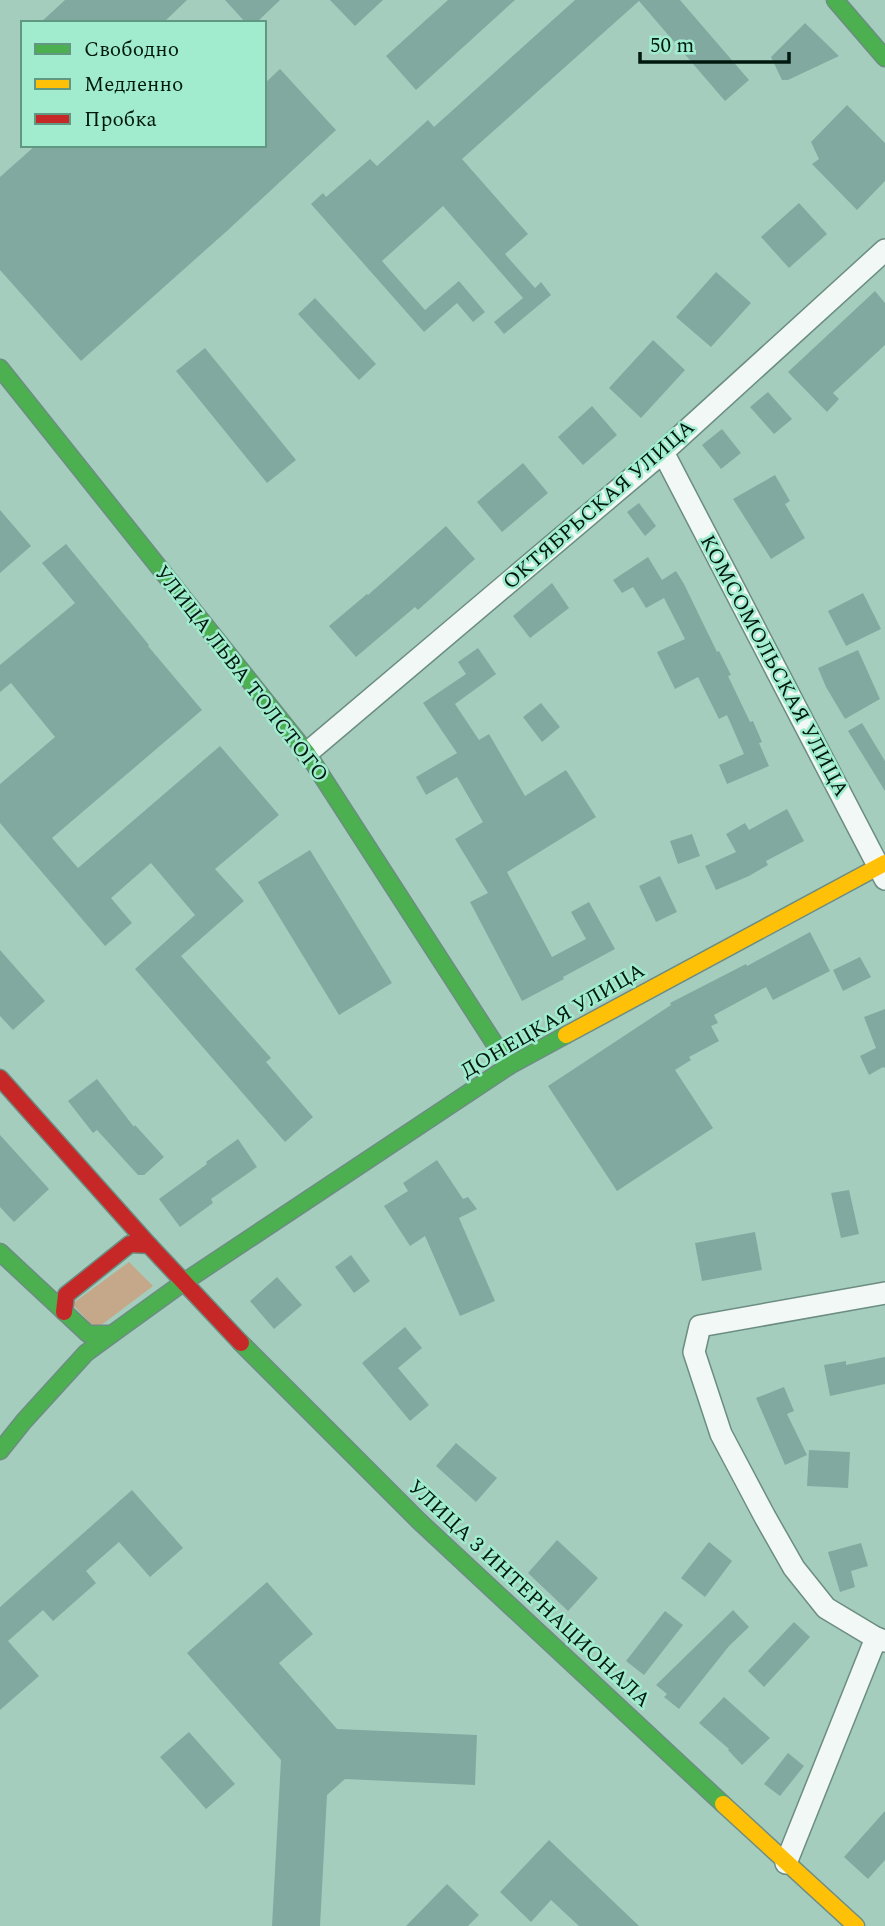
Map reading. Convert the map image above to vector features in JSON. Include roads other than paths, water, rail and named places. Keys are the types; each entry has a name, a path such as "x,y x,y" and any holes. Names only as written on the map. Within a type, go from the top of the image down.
{"street":[{"path":"835,0 885,58"},
{"name":"ОКТЯБРЬСКАЯ УЛИЦА","path":"307,753 663,452 885,250"},
{"name":"УЛИЦА ЛЬВА ТОЛСТОГО","path":"0,368 307,753 509,1066"},
{"name":"КОМСОМОЛЬСКАЯ УЛИЦА","path":"663,452 883,869"},
{"name":"ДОНЕЦКАЯ УЛИЦА","path":"184,1282 509,1066 883,869"},
{"name":"УЛИЦА 3 ИНТЕРНАЦИОНАЛА","path":"0,1078 149,1245 261,1364 419,1521 856,1926"},
{"path":"64,1312 65,1295 130,1244 149,1245"},
{"path":"0,1252 88,1334 112,1334"},
{"path":"0,1451 86,1353 184,1282"},
{"path":"786,1863 881,1639 825,1608 794,1567 721,1434 694,1352 700,1326 885,1293"},
{"path":"86,1353 88,1334"}]}
